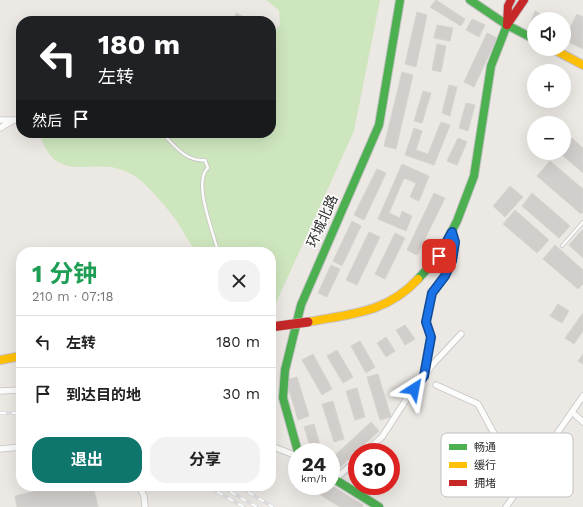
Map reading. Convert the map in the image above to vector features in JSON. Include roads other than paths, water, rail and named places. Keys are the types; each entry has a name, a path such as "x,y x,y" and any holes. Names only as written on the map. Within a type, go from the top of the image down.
{"main road":[{"name":"环城北路","path":"296,443 283,398 285,370 301,305 379,125 400,0"},
{"path":"470,0 507,25 527,35"},
{"path":"507,25 508,6 512,0"},
{"path":"276,327 375,309 407,291 439,256 452,232 474,176 491,66 507,25 524,0"},
{"path":"566,56 583,65"},
{"path":"0,360 16,357"},
{"path":"340,482 379,507"}],"street":[{"path":"0,120 16,121"},
{"path":"0,128 13,121"},
{"path":"424,376 431,337 426,322 432,293 445,276 452,261 455,242 452,232"},
{"path":"376,443 382,437 424,376 461,334"},
{"path":"436,385 478,404 494,433"},
{"path":"0,391 16,390"},
{"path":"557,433 583,396"},
{"path":"572,412 583,422"},
{"path":"0,448 16,446"},
{"path":"276,448 288,453"},
{"path":"141,491 144,496 145,507"},
{"path":"506,507 513,497"}],"lane":[{"path":"167,138 186,157 198,161 205,160 208,164 208,168 205,171 202,183 209,224 216,247"},
{"path":"562,246 583,222"}],"railway":[{"path":"0,413 16,413"},
{"path":"216,491 244,507"},
{"path":"229,491 257,507"},
{"path":"246,491 273,507"}]}
